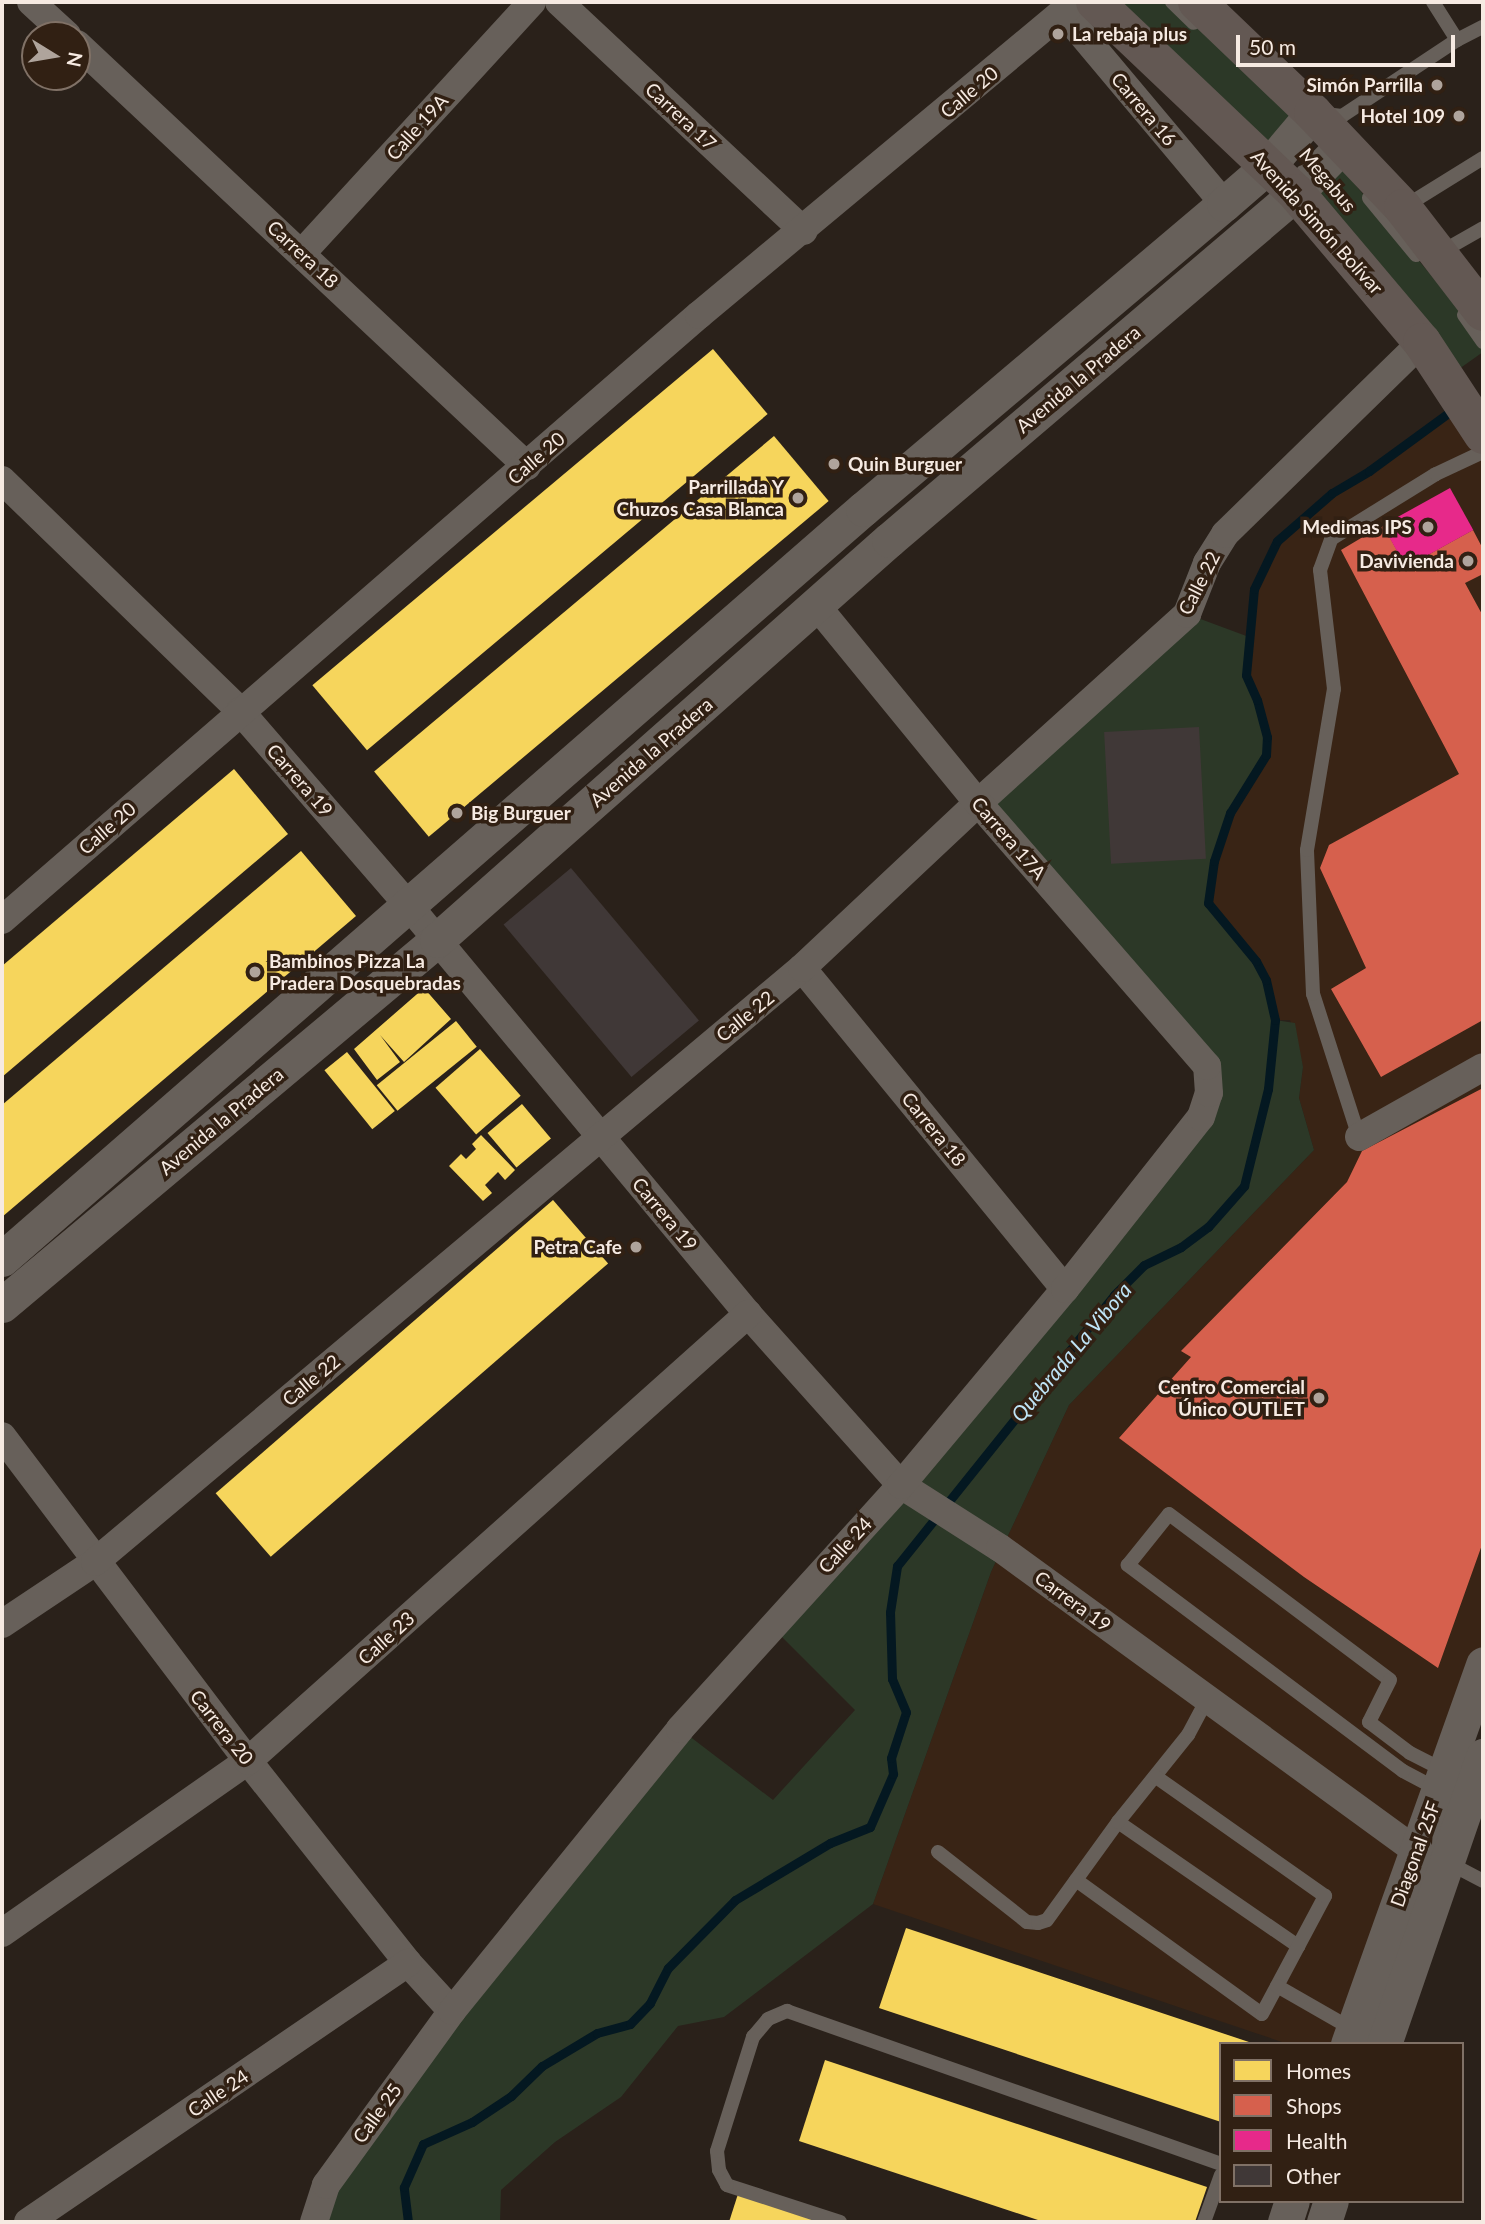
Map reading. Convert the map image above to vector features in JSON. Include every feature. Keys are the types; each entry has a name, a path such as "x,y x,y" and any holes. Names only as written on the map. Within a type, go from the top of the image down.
{"main road":[{"name":"Avenida Simón Bolívar","path":"1078,6 1287,168 1438,357 1482,438"},
{"path":"1199,16 1322,136 1403,208 1431,258 1470,309"}],"street":[{"path":"31,2 52,21"},
{"name":"Calle 19A","path":"302,253 532,2"},
{"name":"Carrera 17","path":"559,2 804,231"},
{"name":"Calle 20","path":"2,920 699,315 1078,6"},
{"name":"Carrera 16","path":"1078,6 1224,204"},
{"name":"Carrera 18","path":"91,57 527,466"},
{"path":"1287,168 1322,136"},
{"name":"Avenida la Pradera","path":"2,1259 863,509 1224,204 1287,168"},
{"name":"Avenida la Pradera","path":"2,1305 437,940 817,606 1287,168"},
{"name":"Calle 22","path":"2,1624 95,1563 600,1135 802,968 978,803 1187,614 1207,564 1225,534 1438,357"},
{"name":"Carrera 19","path":"6,492 240,712 409,906 748,1314 901,1485 977,1533 1415,1850"},
{"name":"Carrera 17A","path":"817,606 978,803 1207,1066"},
{"name":"Carrera 18","path":"802,968 1066,1289"},
{"name":"Calle 24","path":"452,2011 680,1729 901,1485 1066,1289 1201,1117 1209,1093 1207,1066"},
{"path":"1359,1137 1483,1068"},
{"name":"Calle 23","path":"2,1933 248,1761 748,1314"},
{"name":"Carrera 20","path":"2,1436 95,1563 248,1761 408,1963 452,2011"},
{"name":"Diagonal 25F","path":"1350,2036 1483,1664"},
{"name":"Diagonal 25F","path":"1385,2042 1483,1756"},
{"path":"1415,1850 1426,1841 1436,1841 1444,1848 1447,1862"},
{"name":"Calle 24","path":"29,2222 408,1963"},
{"name":"Calle 25","path":"314,2222 326,2185 452,2011"},
{"path":"1285,2222 1292,2203"},
{"path":"1324,2222 1330,2203"}],"lane":[{"path":"1172,2 1199,16"},
{"path":"1433,2 1457,40"},
{"path":"1322,136 1457,40 1483,27"},
{"path":"1403,208 1483,158"},
{"name":"Megabus","path":"1356,183 1431,258"},
{"path":"1431,258 1483,228"},
{"path":"1470,309 1483,342"},
{"path":"1359,1137 1313,994 1307,850 1334,689 1320,569 1331,539 1436,474 1482,438"},
{"path":"1169,1514 1390,1680 1368,1722 1442,1780 1403,1771 1128,1565 1169,1514"},
{"path":"938,1852 1027,1922 1047,1920 1118,1822 1188,1735 1207,1700"},
{"path":"1076,1880 1262,2014 1325,1896 1156,1777"},
{"path":"1118,1822 1298,1946"},
{"path":"1447,1862 1480,1880"},
{"path":"1277,1986 1350,2036"},
{"path":"840,2222 727,2185 719,2170 717,2151 753,2037 768,2019 787,2011 1219,2163"},
{"path":"1204,2222 1219,2181"}],"shaded area":[{"name":"Centro Comercial Único OUTLET","path":"1461,403 1483,435 1483,1664 1349,2042 1282,2042 873,1904 991,1572 1069,1405 1314,1150 1299,1098 1303,1067 1290,1020 1275,1020 1266,980 1208,903 1214,861 1230,813 1266,755 1267,737 1257,700 1246,675 1254,589 1277,541 1332,493 1369,471"}],"green space":[{"path":"1120,2 1172,2 1302,126 1279,153"},
{"path":"1332,157 1456,305 1483,342 1483,352 1459,369 1306,183"},
{"path":"1187,614 1249,637 1246,675 1257,700 1267,737 1266,755 1230,813 1214,861 1208,903 1256,961 1266,980 1275,1020 1295,1023 1303,1067 1299,1098 1314,1150 1069,1405 991,1572 873,1904 724,2017 678,2026 621,2097 555,2142 501,2190 500,2222 314,2222 326,2185 680,1729 773,1800 855,1710 770,1625 1201,1117 1206,1066 978,803"}],"building: Homes":[{"path":"713,349 768,414 367,750 312,685"},
{"path":"774,436 829,501 429,837 374,772"},
{"path":"234,769 288,834 2,1077 2,966"},
{"path":"301,851 356,916 2,1217 2,1105"},
{"path":"424,988 451,1019 404,1062 380,1035 400,1062 377,1080 354,1049"},
{"path":"456,1021 477,1047 397,1111 377,1085"},
{"path":"480,1049 521,1096 476,1134 435,1088"},
{"path":"347,1052 395,1111 372,1129 324,1070"},
{"path":"522,1104 551,1138 516,1167 488,1133"},
{"path":"481,1135 515,1170 505,1180 498,1172 485,1185 492,1193 483,1201 449,1166 461,1154 466,1159 476,1149 472,1144"},
{"path":"553,1200 608,1263 271,1557 216,1493"},
{"path":"906,1928 1249,2042 1219,2042 1219,2121 879,2008"},
{"path":"825,2060 1207,2187 1195,2222 1044,2222 799,2141"},
{"path":"738,2194 820,2222 729,2222"}],"building: Shops":[{"path":"1383,525 1406,567 1473,530 1483,549 1483,574 1465,583 1483,616 1483,1020 1381,1077 1331,989 1366,968 1320,868 1329,845 1459,774 1341,550"},
{"name":"Centro Comercial Único OUTLET","path":"1483,1088 1483,1542 1438,1668 1304,1577 1119,1438 1191,1357 1181,1351 1347,1182 1362,1151"}],"building: Health":[{"name":"Medimas IPS","path":"1450,488 1473,530 1406,567 1383,525"}],"building: Other":[{"path":"1199,727 1206,859 1111,864 1104,732"},
{"path":"571,868 699,1020 632,1077 504,925"}],"waterway":[{"name":"Quebrada La Vibora","path":"408,2222 404,2187 423,2144 472,2122 511,2096 542,2066 597,2033 630,2024 650,2003 668,1968 735,1900 830,1843 870,1827 893,1774 891,1758 906,1712 892,1679 890,1612 897,1566 1114,1295 1144,1265 1181,1247 1208,1227 1244,1186 1268,1089 1275,1020 1266,980 1256,961 1208,903 1214,861 1230,813 1266,755 1267,737 1257,700 1246,675 1254,589 1277,541 1332,493 1369,471 1455,408"}],"place":[{"name":"La rebaja plus","path":"1058,34"},
{"name":"Simón Parrilla","path":"1437,85"},
{"name":"Hotel 109","path":"1459,116"},
{"name":"Quin Burguer","path":"834,464"},
{"name":"Parrillada Y Chuzos Casa Blanca","path":"798,498"},
{"name":"Medimas IPS","path":"1428,527"},
{"name":"Davivienda","path":"1468,561"},
{"name":"Big Burguer","path":"457,813"},
{"name":"Bambinos Pizza La Pradera Dosquebradas","path":"255,972"},
{"name":"Petra Cafe","path":"636,1247"},
{"name":"Centro Comercial Único OUTLET","path":"1319,1398"}]}
